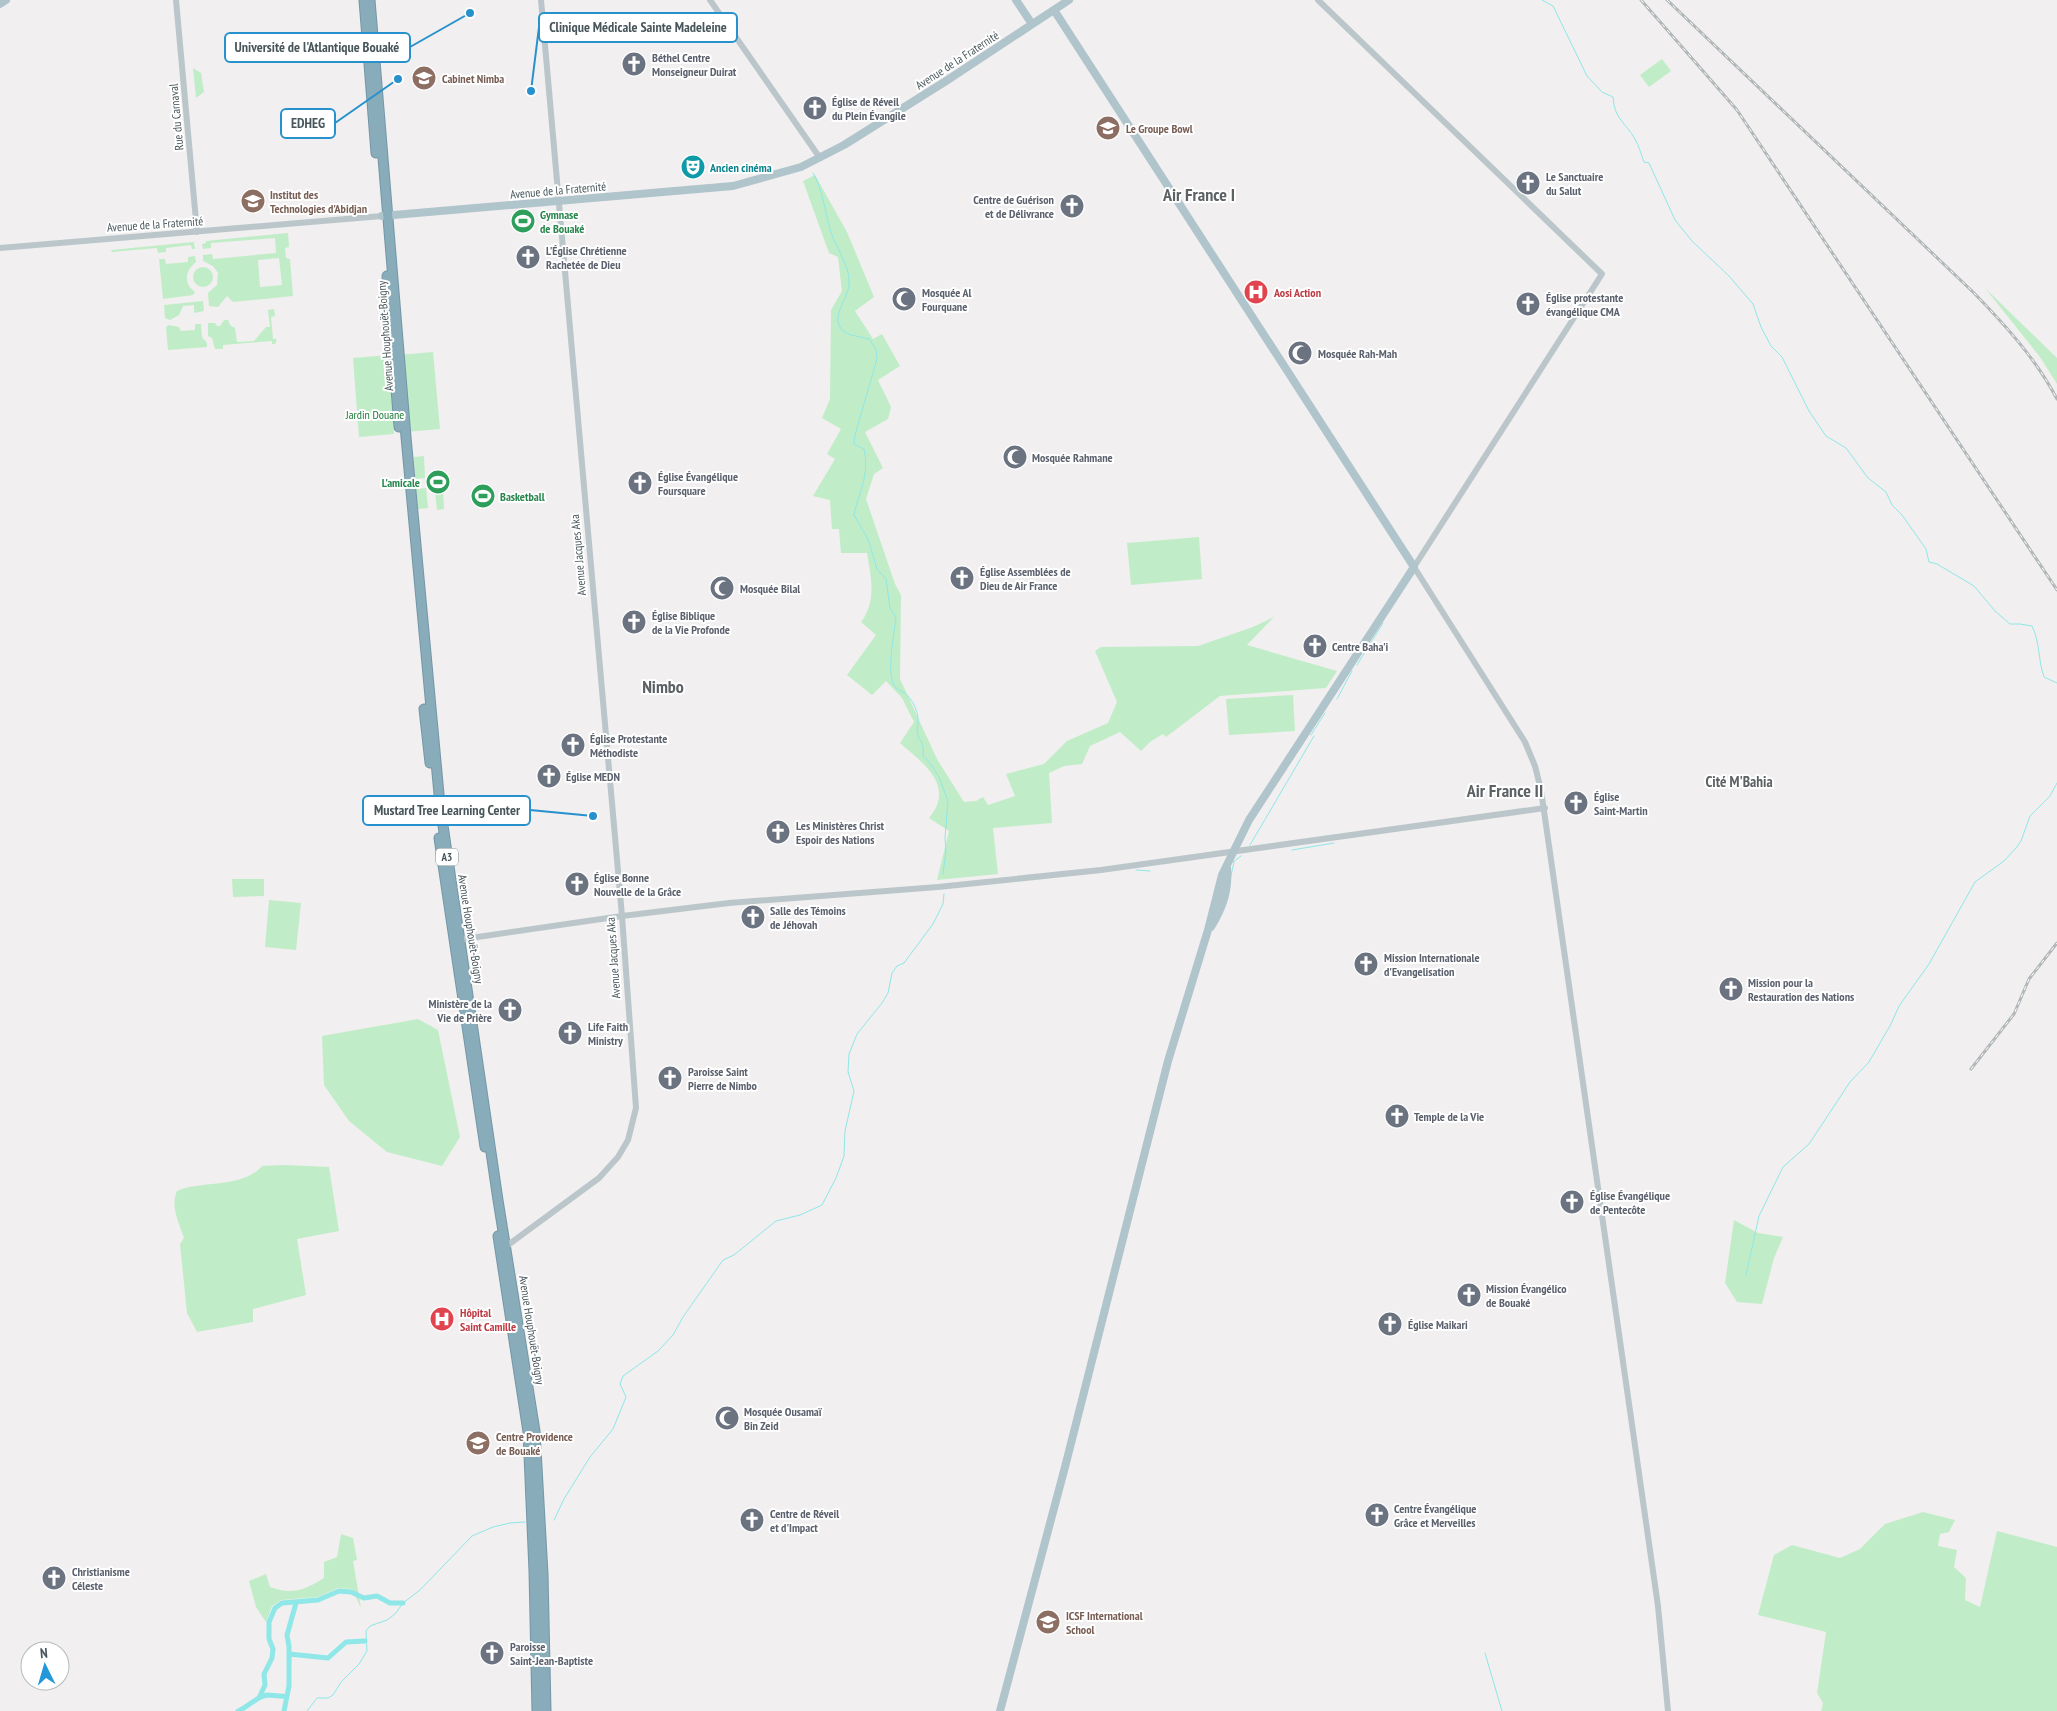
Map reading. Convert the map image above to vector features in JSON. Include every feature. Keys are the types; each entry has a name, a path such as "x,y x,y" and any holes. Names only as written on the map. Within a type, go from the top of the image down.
{"highway":[{"name":"Avenue Houphouët-Boigny","path":"364,0 385,216"},
{"name":"Avenue Houphouët-Boigny","path":"370,0 396,392 428,748 503,1248 528,1432 537,1711"},
{"name":"Avenue Houphouët-Boigny","path":"503,1248 532,1402 538,1464 546,1711"}],"main road":[{"path":"0,4 6,0"},
{"path":"1016,0 1032,24"},
{"name":"Avenue de la Fraternité","path":"385,216 733,186 801,167 820,158 946,81 1069,0"},
{"path":"1000,1711 1065,1467 1168,1062 1208,930 1224,902 1227,889 1227,864 1249,820 1414,567 1054,10"}],"street":[{"name":"Rue du Carnaval","path":"176,0 197,232"},
{"name":"Avenue Jacques Aka","path":"503,1248 599,1178 618,1157 628,1140 636,1108 622,916 541,0"},
{"path":"710,0 820,158"},
{"path":"1318,0 1602,274 1414,567 1525,742 1535,766 1545,808 1658,1606 1668,1711"},
{"name":"Avenue de la Fraternité","path":"0,248 385,216"},
{"path":"457,940 728,903 938,887 1068,874 1234,853 1545,808"}],"green space":[{"path":"1662,59 1671,71 1649,87 1640,75"},
{"path":"193,68 201,73 204,92 196,98"},
{"path":"815,175 847,232 874,297 855,311 873,339 882,334 900,366 878,380 891,407 888,419 865,432 883,468 874,474 866,499 895,584 901,595 900,679 937,759 964,802 976,801 983,797 988,805 1015,796 1006,774 1044,764 1067,741 1108,723 1117,702 1095,651 1101,647 1198,646 1253,627 1274,617 1247,645 1337,671 1326,688 1220,696 1166,737 1163,734 1150,742 1141,751 1120,732 1090,746 1082,764 1064,766 1049,773 1052,823 993,828 998,874 937,880 949,831 929,818 939,796 938,785 933,776 900,743 914,722 902,698 886,681 872,695 847,675 876,635 861,622 869,606 872,589 867,553 841,553 839,529 832,529 830,500 813,496 835,459 827,454 841,429 822,418 830,399 831,310 842,291 838,257 829,253 803,181"},
{"path":"288,233 289,247 285,248 286,258 290,259 293,296 233,302 227,296 218,307 209,306 208,293 217,285 218,273 213,266 203,261 203,255 212,254 213,259 276,253 275,238 211,243 211,248 203,249 202,244 206,243 206,241","holes":["279,258 282,285 260,287 258,260"]},
{"path":"194,242 195,249 192,249 191,245 166,248 166,252 158,253 157,248 112,252 111,250"},
{"path":"195,256 196,262 190,269 187,277 189,285 195,292 193,295 163,299 159,259 165,259 166,264 188,262 188,257"},
{"path":"199,267 207,267 213,273 213,281 207,287 199,287 193,281 193,273"},
{"path":"1985,288 2057,358 2057,384 2040,357"},
{"path":"203,301 204,311 194,313 194,305 183,306 179,315 170,320 165,318 164,305"},
{"path":"274,309 275,316 271,317 273,339 277,339 275,344 272,344 272,341 223,345 223,349 215,349 212,338 208,336 208,323 215,323 217,326 220,326 224,320 228,320 230,325 235,328 237,342 254,341 266,327 270,327 268,310"},
{"path":"195,324 201,324 202,337 207,343 207,347 168,350 166,328 168,325 179,327 181,331 195,330"},
{"name":"Jardin Douane","path":"433,352 440,429 405,432 398,355"},
{"name":"Jardin Douane","path":"388,355 394,434 359,437 353,358"},
{"path":"424,456 425,478 415,479 414,457"},
{"name":"Basketball","path":"487,484 489,507 478,508 476,485"},
{"path":"426,488 428,508 418,509 416,489"},
{"path":"443,491 444,509 437,510 435,492"},
{"path":"1199,537 1202,579 1131,585 1127,543"},
{"path":"1293,695 1295,731 1229,735 1226,699"},
{"path":"232,879 264,879 264,896 233,897"},
{"path":"269,900 301,903 296,950 265,947"},
{"path":"418,1019 438,1030 460,1137 442,1166 387,1152 349,1121 324,1085 322,1036"},
{"path":"262,1166 329,1167 339,1231 297,1239 306,1295 253,1309 253,1322 197,1332 187,1313 180,1244 184,1238 174,1203 177,1191 244,1178"},
{"path":"1734,1220 1758,1233 1783,1237 1774,1258 1762,1304 1737,1302 1725,1283"},
{"path":"1923,1512 1955,1520 1949,1532 1940,1534 1938,1546 1957,1550 1954,1567 1966,1578 1965,1600 1980,1607 1997,1531 2057,1547 2057,1711 1821,1711 1823,1703 1817,1693 1826,1632 1758,1615 1774,1555 1792,1545 1840,1558 1860,1549 1885,1524"},
{"path":"341,1534 353,1538 357,1560 353,1561 361,1608 352,1589 338,1588 318,1597 281,1600 272,1606 266,1622 256,1607 249,1581 266,1574 270,1587 285,1591 311,1586 324,1578 324,1562 337,1557"}],"waterway":[{"path":"1542,0 1553,6 1587,76 1602,92 1613,97 1618,116 1635,139 1644,162 1649,163 1675,220 1692,241 1729,276 1753,304 1761,327 1771,346 1782,357 1809,411 1826,436 1846,448 1868,478 1886,492 1892,505 1902,515 1926,549 1929,562 1937,564 1974,586 1995,611 2010,624 2032,626 2044,677 2057,683"},
{"path":"813,173 819,187 833,238 848,273 849,285 838,315 839,325 841,329 848,333 869,339 876,349 877,359 855,435 854,444 864,449 866,467 854,515 868,539 877,569 886,579 890,608 896,618 891,677 894,686 907,695 915,707 918,720 917,731 923,747 923,756 939,777 948,801 943,874"},
{"path":"1357,665 1383,623"},
{"path":"1337,699 1352,671"},
{"path":"1311,735 1325,713"},
{"path":"1250,845 1314,736"},
{"path":"1746,1275 1759,1216 1783,1167 1809,1144 1850,1082 1869,1062 1899,1006 1929,964 1975,882 2004,861 2016,848 2021,841 2030,816 2050,796 2057,783"},
{"path":"1292,850 1334,843"},
{"path":"1233,862 1241,856"},
{"path":"1231,876 1234,862"},
{"path":"1136,870 1150,871"},
{"path":"554,1520 564,1499 590,1457 613,1429 626,1397 620,1384 623,1376 658,1351 673,1335 683,1317 723,1260 734,1255 776,1221 800,1215 822,1205 836,1178 844,1156 845,1131 854,1091 848,1072 849,1054 857,1034 888,993 892,973 897,966 904,963 933,924 943,904 944,894"},
{"path":"307,1711 317,1698 328,1698 333,1695 341,1682 359,1664 367,1651 366,1631 370,1626 387,1620 395,1614 403,1603 420,1590 472,1536 493,1527 525,1522"},
{"path":"259,1698 265,1685 264,1674 272,1658 273,1649 269,1639 269,1622 275,1608 282,1603 318,1600 339,1591 351,1592 364,1598 377,1596 390,1603 403,1603"},
{"path":"284,1711 289,1686 289,1646 287,1635 296,1603"},
{"path":"289,1654 328,1658 346,1642 365,1641"},
{"path":"1485,1653 1502,1711"},
{"path":"238,1711 263,1696 287,1696"}],"railway":[{"path":"1641,0 1737,110 2057,590"},
{"path":"1667,0 1974,293 2020,343 2040,370 2057,399"},
{"path":"1971,1069 2014,1014 2029,979 2057,943"}],"place":[{"name":"Université de l'Atlantique Bouaké","path":"470,13"},
{"name":"Béthel Centre Monseigneur Duirat","path":"634,64"},
{"name":"Cabinet Nimba","path":"424,78"},
{"name":"EDHEG","path":"398,79"},
{"name":"Clinique Médicale Sainte Madeleine","path":"531,91"},
{"name":"Église de Réveil du Plein Évangile","path":"815,108"},
{"name":"Le Groupe Bowl","path":"1108,128"},
{"name":"Ancien cinéma","path":"693,167"},
{"name":"Le Sanctuaire du Salut","path":"1528,183"},
{"name":"Institut des Technologies d'Abidjan","path":"253,201"},
{"name":"Centre de Guérison et de Délivrance","path":"1072,206"},
{"name":"Gymnase de Bouaké","path":"523,221"},
{"name":"L'Église Chrétienne Rachetée de Dieu","path":"528,257"},
{"name":"Aosi Action","path":"1256,292"},
{"name":"Mosquée Al Fourquane","path":"904,299"},
{"name":"Église protestante évangélique CMA","path":"1528,304"},
{"name":"Mosquée Rah-Mah","path":"1300,353"},
{"name":"Mosquée Rahmane","path":"1015,457"},
{"name":"L'amicale","path":"438,482"},
{"name":"Église Évangélique Foursquare","path":"640,483"},
{"name":"Basketball","path":"483,496"},
{"name":"Église Assemblées de Dieu de Air France","path":"962,578"},
{"name":"Mosquée Bilal","path":"722,588"},
{"name":"Église Biblique de la Vie Profonde","path":"634,622"},
{"name":"Centre Baha'i","path":"1315,646"},
{"name":"Église Protestante Méthodiste","path":"573,745"},
{"name":"Église MEDN","path":"549,776"},
{"name":"Église Saint-Martin","path":"1576,803"},
{"name":"Mustard Tree Learning Center","path":"593,816"},
{"name":"Les Ministères Christ Espoir des Nations","path":"778,832"},
{"name":"Église Bonne Nouvelle de la Grâce","path":"577,884"},
{"name":"Salle des Témoins de Jéhovah","path":"753,917"},
{"name":"Mission Internationale d'Evangelisation","path":"1366,964"},
{"name":"Mission pour la Restauration des Nations","path":"1731,989"},
{"name":"Ministère de la Vie de Prière","path":"510,1010"},
{"name":"Life Faith Ministry","path":"570,1033"},
{"name":"Paroisse Saint Pierre de Nimbo","path":"670,1078"},
{"name":"Temple de la Vie","path":"1397,1116"},
{"name":"Église Évangélique de Pentecôte","path":"1572,1202"},
{"name":"Mission Évangélico de Bouaké","path":"1469,1295"},
{"name":"Hôpital Saint Camille","path":"442,1319"},
{"name":"Église Maikari","path":"1390,1324"},
{"name":"Mosquée Ousamaï Bin Zeid","path":"727,1418"},
{"name":"Centre Providence de Bouaké","path":"478,1443"},
{"name":"Centre Évangélique Grâce et Merveilles","path":"1377,1515"},
{"name":"Centre de Réveil et d'Impact","path":"752,1520"},
{"name":"Christianisme Céleste","path":"54,1578"},
{"name":"ICSF International School","path":"1048,1622"},
{"name":"Paroisse Saint-Jean-Baptiste","path":"492,1653"}],"district":[{"name":"Air France I","path":"1199,194"},
{"name":"Nimbo","path":"663,686"},
{"name":"Cité M'Bahia","path":"1739,781"},
{"name":"Air France II","path":"1505,790"}]}
